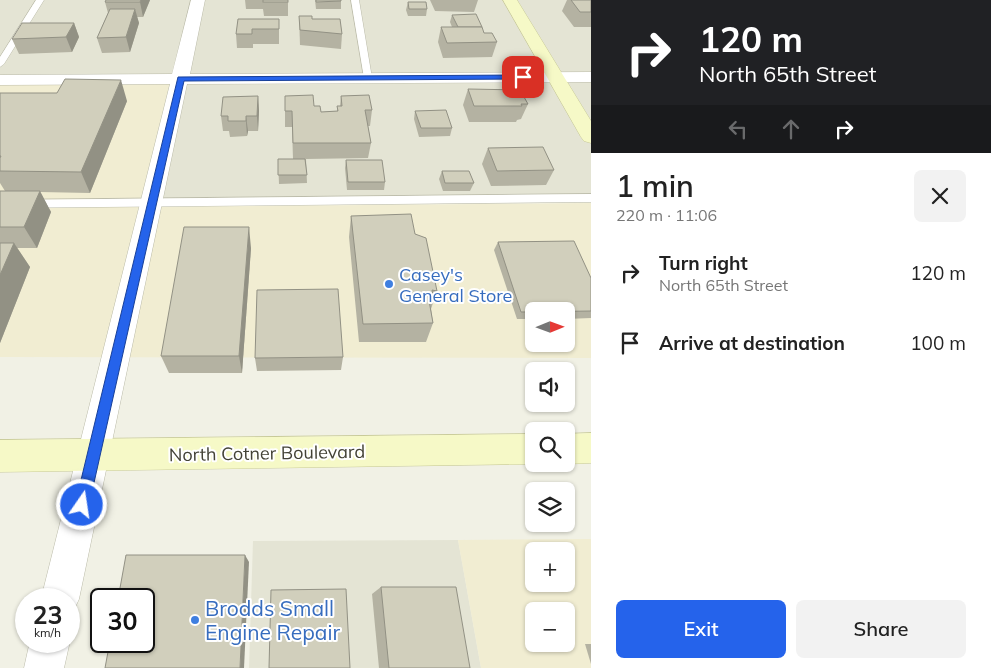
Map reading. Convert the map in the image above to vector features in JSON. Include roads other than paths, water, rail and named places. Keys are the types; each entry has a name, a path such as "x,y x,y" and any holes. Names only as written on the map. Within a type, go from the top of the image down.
{"main road":[{"path":"510,0 591,137"},
{"path":"575,449 591,448"},
{"name":"North Cotner Boulevard","path":"0,456 525,449"}],"street":[{"path":"63,588 198,0"},
{"path":"0,80 591,77"},
{"path":"44,668 47,653"}],"lane":[{"path":"0,64 40,0"},
{"path":"355,0 368,78"},
{"path":"0,204 591,198"}],"place":[{"name":"Casey's General Store","path":"389,284"},
{"name":"Brodds Small Engine Repair","path":"195,620"}]}
